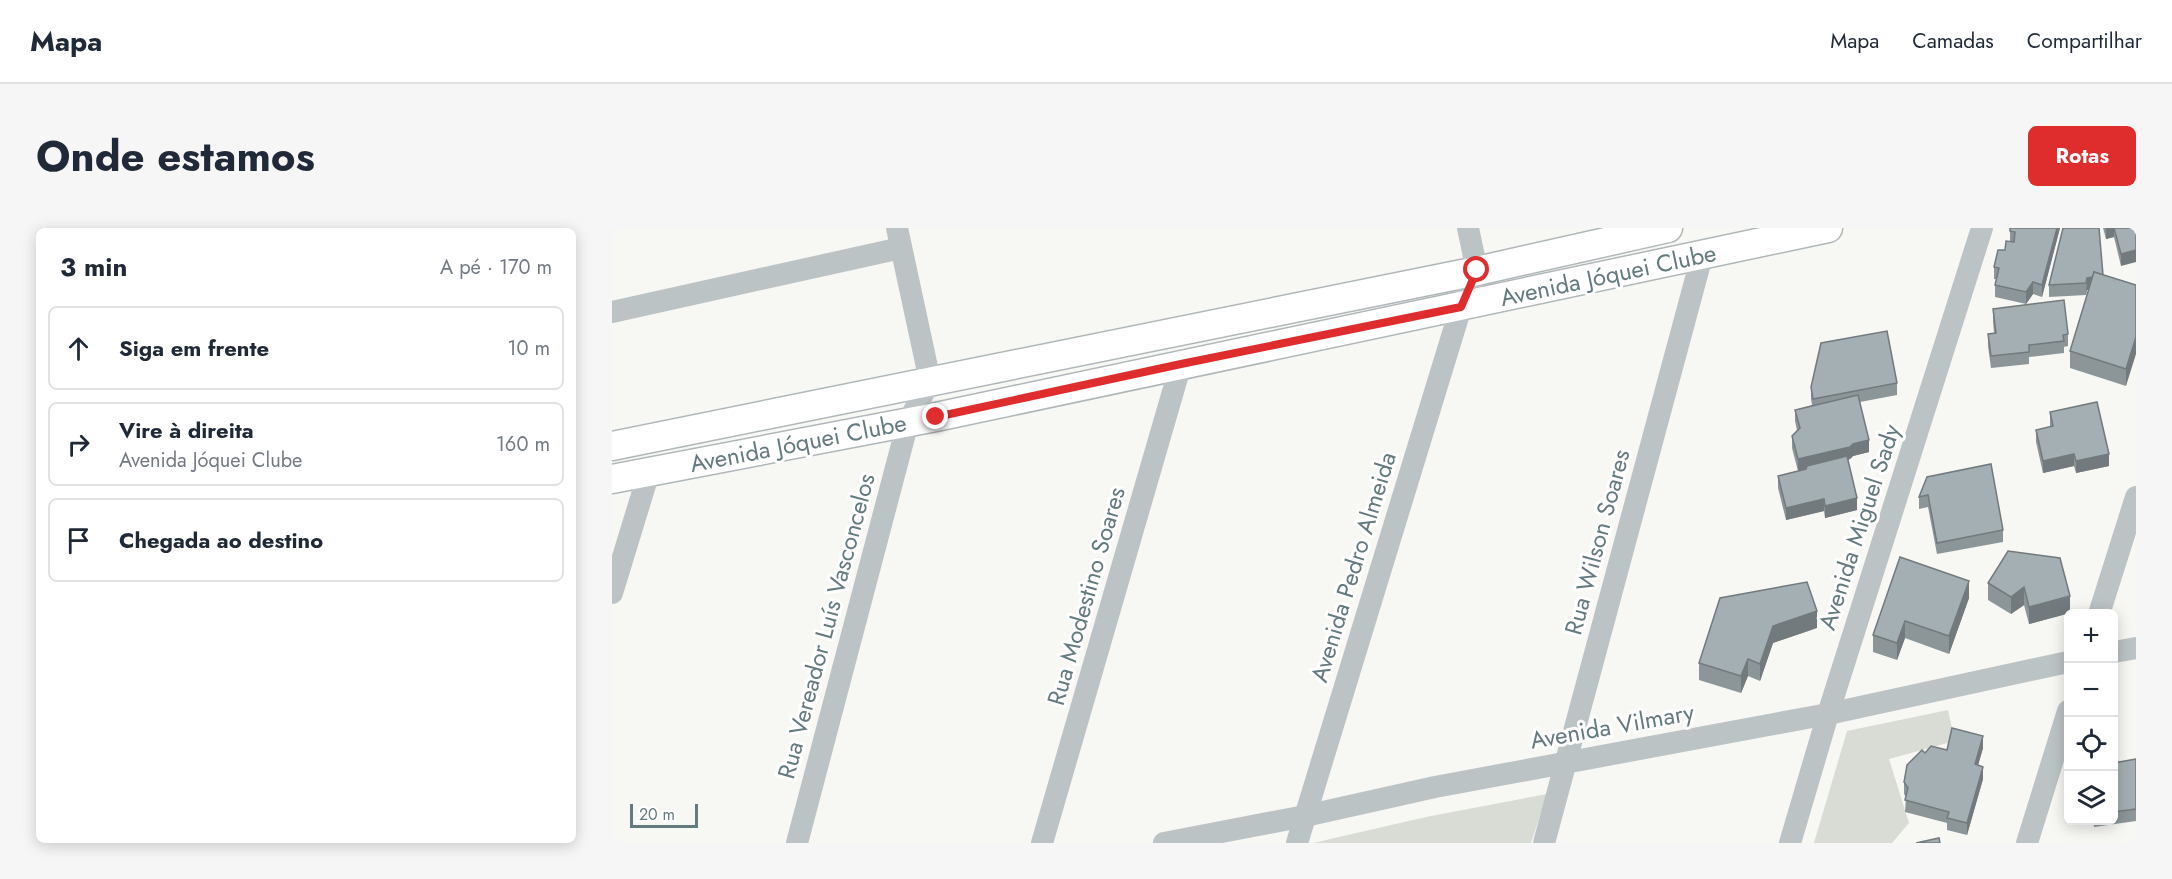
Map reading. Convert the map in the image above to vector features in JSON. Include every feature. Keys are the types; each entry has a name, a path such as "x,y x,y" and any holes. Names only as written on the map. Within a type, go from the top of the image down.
{"main road":[{"name":"Avenida Jóquei Clube","path":"612,446 1477,270 1668,228"},
{"name":"Avenida Jóquei Clube","path":"612,479 908,422 1828,228"}],"street":[{"path":"1468,228 1477,270"},
{"name":"Avenida Miguel Sady","path":"1790,843 1828,714 1982,228"},
{"path":"612,312 899,238 930,381"},
{"name":"Rua Wilson Soares","path":"1544,843 1702,256"},
{"name":"Avenida Pedro Almeida","path":"1297,843 1461,307 1477,270"},
{"name":"Rua Modestino Soares","path":"1042,843 1181,364"},
{"name":"Rua Vereador Luís Vasconcelos","path":"797,843 908,422 930,381"},
{"path":"612,593 649,472"},
{"path":"2101,609 2136,496"},
{"path":"2118,651 2136,648"},
{"name":"Avenida Vilmary","path":"1164,843 1305,816 1435,786 1828,714 2064,663"},
{"path":"2027,843 2066,717"}],"shaded area":[{"path":"1948,710 1955,741 1889,759 1909,823 1892,843 1814,843 1847,731"},
{"path":"1547,794 1531,843 1313,843 1426,817"}],"building":[{"path":"2010,228 2057,228 2042,285 2033,282 2026,292 1995,285 1999,268 1994,267 1998,250 2005,250 2006,241 2014,242 2015,232 2010,231"},
{"path":"2063,228 2099,228 2103,275 2094,272 2093,277 2087,278 2086,283 2049,285"},
{"path":"2114,228 2136,228 2136,250 2121,254"},
{"path":"2094,272 2136,285 2136,337 2126,369 2070,351"},
{"path":"2064,300 2068,334 2063,335 2064,341 2029,345 2029,352 1991,356 1988,334 1996,333 1993,309"},
{"path":"1887,331 1897,383 1813,399 1811,387 1821,343"},
{"path":"1858,395 1869,440 1850,447 1798,459 1792,436 1800,428 1795,410"},
{"path":"2097,402 2109,454 2076,461 2074,454 2043,461 2036,430 2053,426 2050,412"},
{"path":"1847,456 1857,498 1825,506 1824,499 1786,508 1778,476"},
{"path":"1991,464 2003,530 1937,543 1928,495 1919,497 1927,477"},
{"path":"2008,551 2060,558 2070,596 2029,607 2024,587 2011,597 1988,583"},
{"path":"1900,557 1969,581 1949,636 1905,621 1897,643 1873,635"},
{"path":"1807,582 1817,611 1773,626 1760,664 1748,659 1741,676 1699,663 1720,598"},
{"path":"1952,728 1983,736 1975,764 1983,767 1967,823 1947,818 1949,812 1905,800 1908,788 1904,782 1907,765 1922,750 1925,753 1931,746 1947,750"},
{"path":"2136,759 2136,809 2118,811 2118,762"},
{"path":"1939,838 1940,843 1916,843"}],"route":[{"path":"936,417 1461,307 1477,270"}]}
